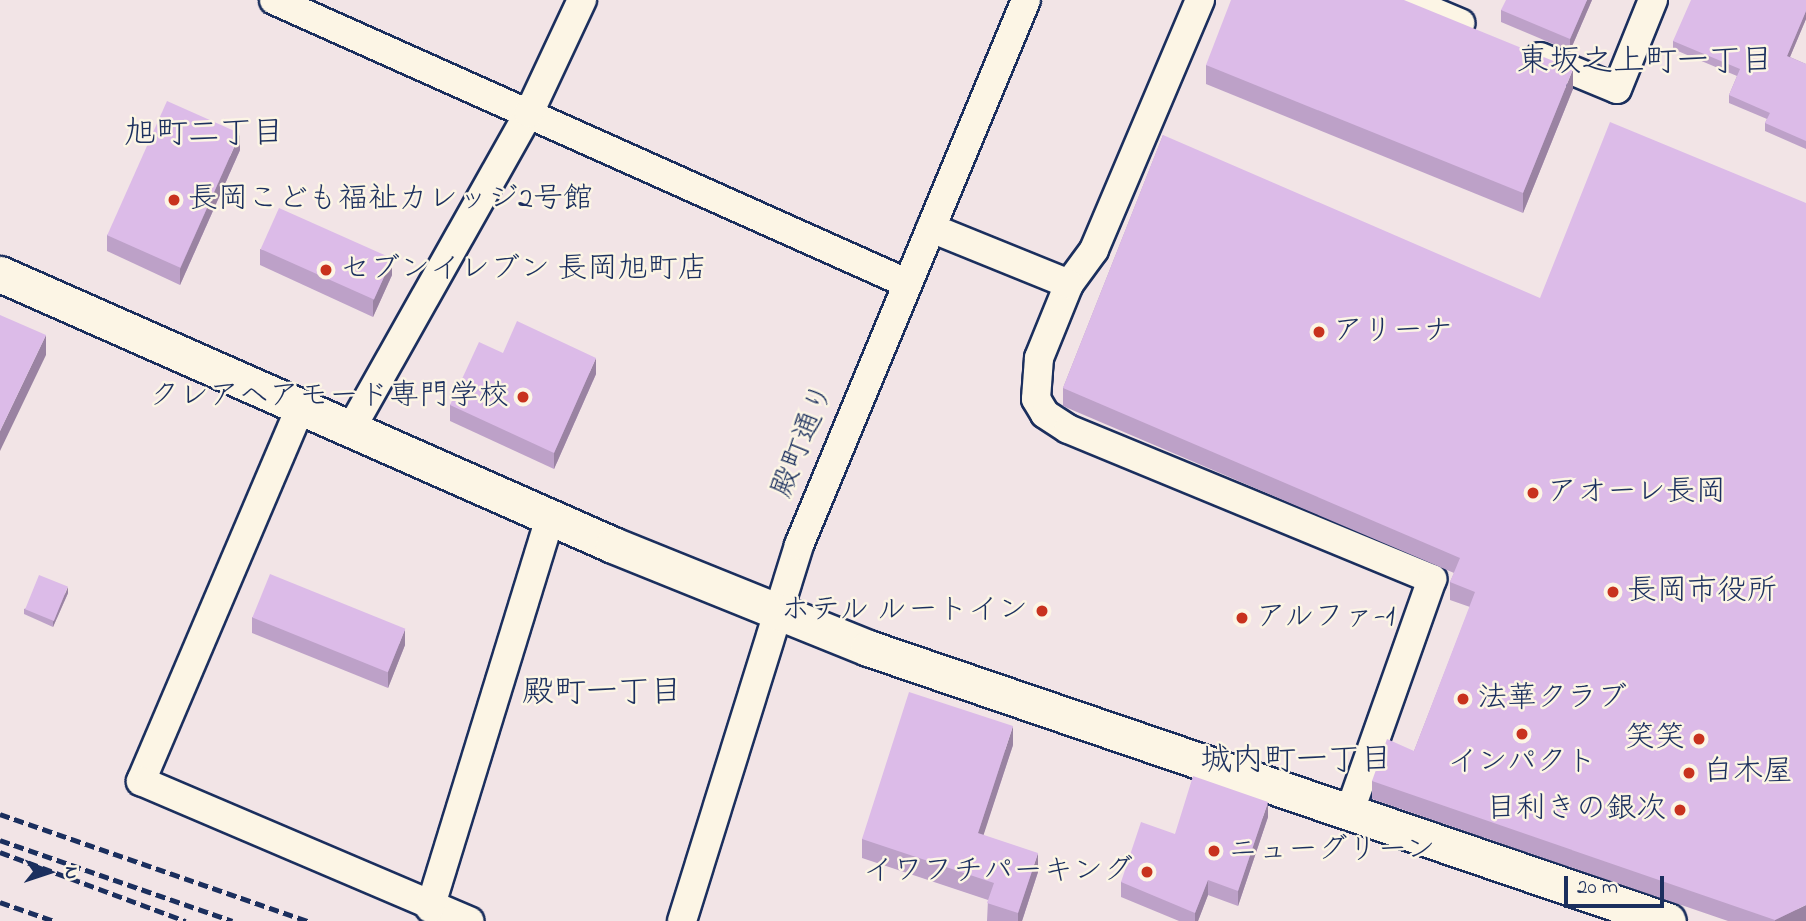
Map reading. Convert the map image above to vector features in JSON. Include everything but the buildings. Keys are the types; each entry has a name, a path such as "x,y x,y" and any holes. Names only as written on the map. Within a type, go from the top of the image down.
{"street":[{"path":"274,0 904,282"},
{"path":"352,426 529,113 582,0"},
{"name":"殿町通り","path":"682,921 776,612 904,282 931,228 1026,0"},
{"path":"1200,0 1094,250 1069,284 1039,358 1037,399 1045,414 1068,429 1432,579 1349,813"},
{"path":"1405,0 1616,89 1653,0"},
{"path":"931,228 1069,284"},
{"path":"0,274 352,426 550,517 776,612 1349,813 1668,921"},
{"path":"301,406 141,780 430,908 469,921"},
{"path":"430,908 550,517"}],"railway":[{"path":"0,814 308,921"},
{"path":"0,840 232,921"},
{"path":"0,852 186,921"},
{"path":"0,902 54,921"}],"place":[{"name":"長岡こども福祉カレッジ2号館","path":"174,200"},
{"name":"セブンイレブン 長岡旭町店","path":"326,270"},
{"name":"アリーナ","path":"1319,332"},
{"name":"クレアヘアモード専門学校","path":"523,397"},
{"name":"アオーレ長岡","path":"1533,493"},
{"name":"長岡市役所","path":"1613,592"},
{"name":"ホテル ルートイン","path":"1042,611"},
{"name":"アルファ-1","path":"1242,618"},
{"name":"法華クラブ","path":"1463,699"},
{"name":"インパクト","path":"1522,734"},
{"name":"笑笑","path":"1699,739"},
{"name":"白木屋","path":"1689,773"},
{"name":"目利きの銀次","path":"1680,810"},
{"name":"ニューグリーン","path":"1214,851"},
{"name":"イワフチパーキング","path":"1147,872"}],"district":[{"name":"東坂之上町一丁目","path":"1645,63"},
{"name":"旭町二丁目","path":"204,135"},
{"name":"殿町一丁目","path":"602,694"},
{"name":"城内町一丁目","path":"1296,762"}]}
